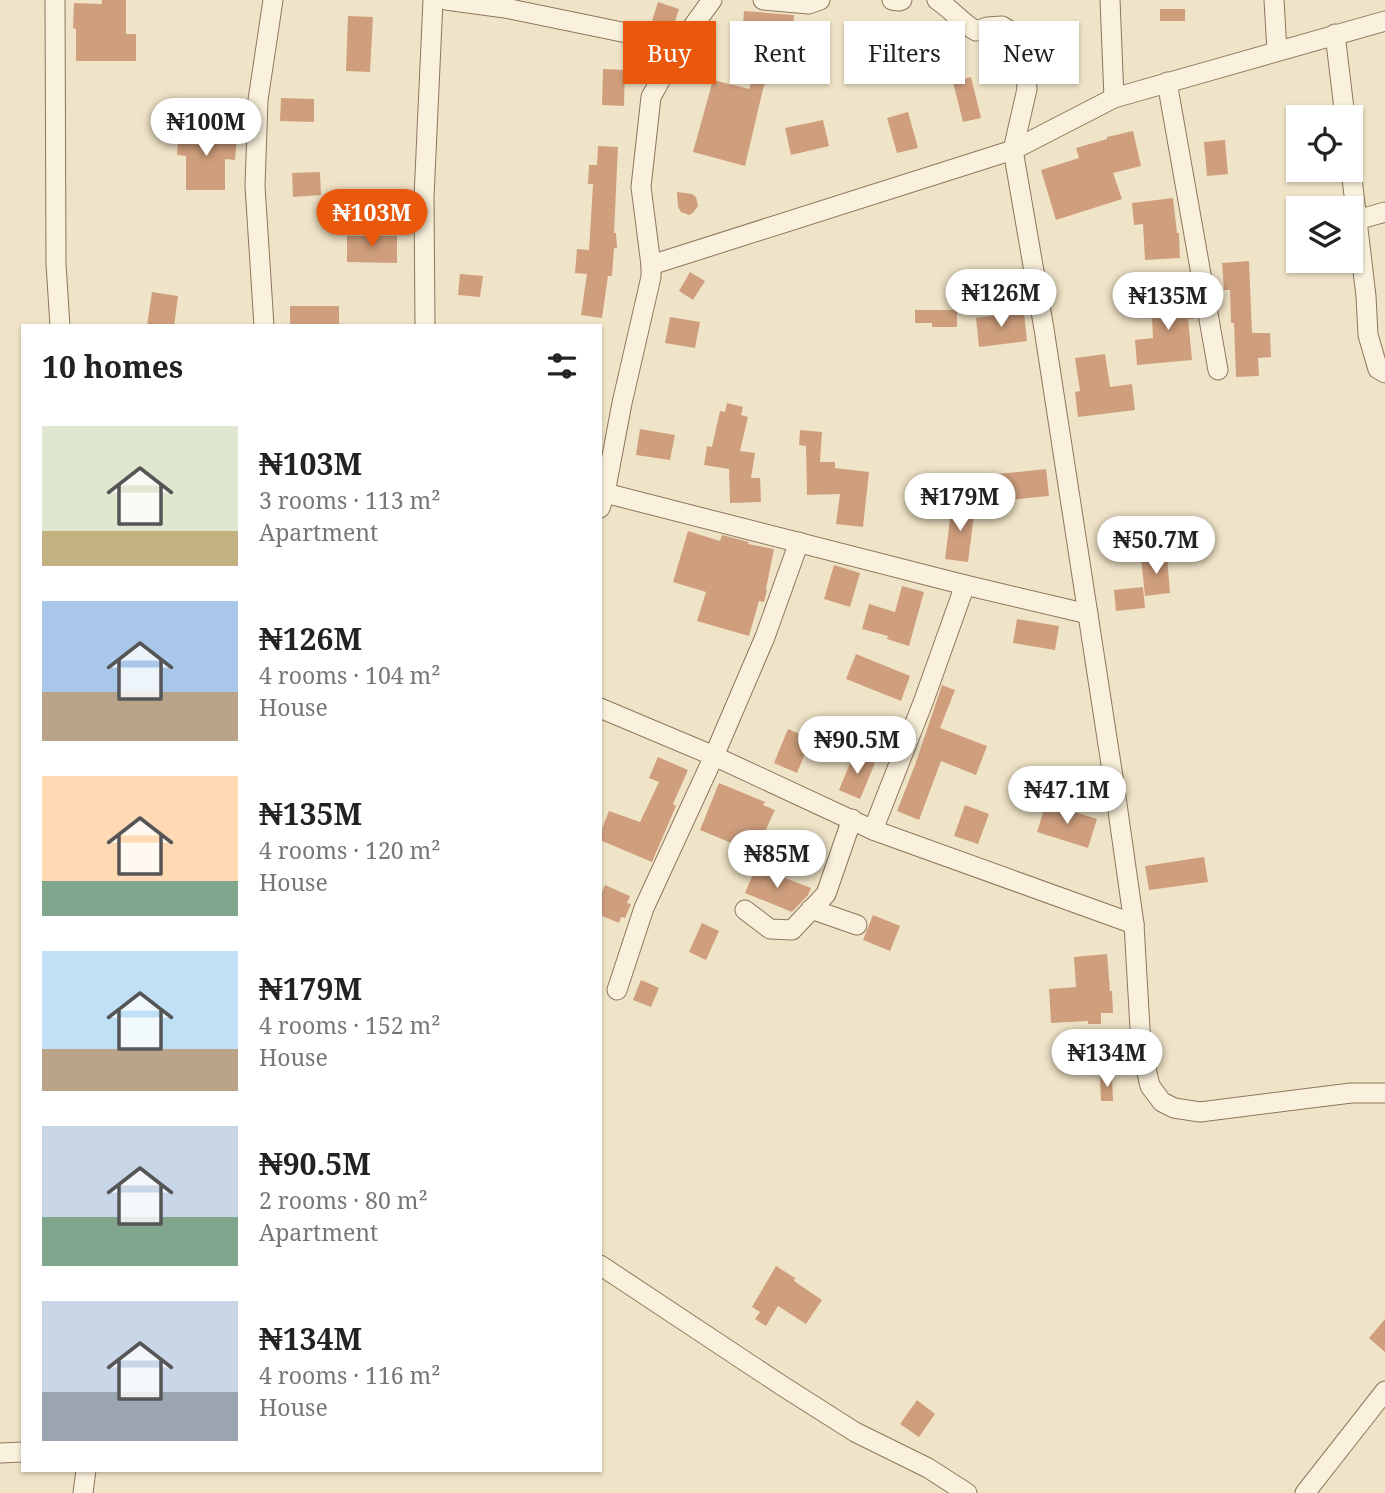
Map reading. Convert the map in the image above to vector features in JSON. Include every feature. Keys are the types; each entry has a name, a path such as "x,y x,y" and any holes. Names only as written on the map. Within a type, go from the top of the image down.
{"street":[{"path":"55,0 56,264 60,324"},
{"path":"264,324 256,186 258,100 273,0"},
{"path":"425,324 424,197 433,0"},
{"path":"446,0 505,8 623,32"},
{"path":"697,21 712,0 723,0"},
{"path":"763,0 809,4 820,0"},
{"path":"892,0 902,0"},
{"path":"1110,0 1114,97"},
{"path":"1274,0 1277,51"},
{"path":"943,2 963,23 976,31 1002,26 1018,36 1026,58 1027,89 1013,150 1044,329 1134,924 1141,1046 1150,1086 1162,1102 1174,1108 1200,1112 1351,1093 1385,1093"},
{"path":"651,265 1013,150 1114,97 1385,20"},
{"path":"1335,34 1344,105"},
{"path":"1167,82 1218,370"},
{"path":"658,84 651,97 642,187 651,277 622,402 603,501 799,542 1088,614"},
{"path":"1363,218 1385,212"},
{"path":"1363,271 1368,335 1378,369 1385,373"},
{"path":"617,990 644,908 714,756 765,636 799,542"},
{"path":"873,830 965,585"},
{"path":"602,710 714,756 873,830 1134,924"},
{"path":"745,909 770,929 792,930 826,894 852,819"},
{"path":"811,909 857,925"},
{"path":"602,1266 855,1432 928,1468 967,1493"},
{"path":"1305,1493 1385,1391"},
{"path":"0,1453 21,1452"},
{"path":"83,1493 86,1472"}],"building":[{"path":"102,0 126,0 126,34 136,34 136,61 76,61 74,3 102,4"},
{"path":"658,2 679,9 675,21 652,21"},
{"path":"1160,9 1185,9 1185,21 1160,21"},
{"path":"744,11 794,15 794,21 743,21"},
{"path":"348,16 373,17 370,72 346,71"},
{"path":"603,69 623,70 624,106 602,105"},
{"path":"971,77 981,118 963,122 954,84 965,84 965,79"},
{"path":"716,81 749,89 751,84 765,84 745,166 693,152 712,84 716,84"},
{"path":"281,98 314,99 314,122 280,121"},
{"path":"908,112 918,148 897,153 887,118"},
{"path":"823,120 829,146 791,155 785,128"},
{"path":"179,130 237,135 235,160 225,159 225,190 186,190 186,156 177,155"},
{"path":"1133,131 1141,166 1113,173 1122,199 1056,220 1041,170 1079,158 1076,148"},
{"path":"1225,140 1228,174 1207,176 1204,142"},
{"path":"598,146 618,147 614,233 617,248 614,248 612,276 608,276 602,318 581,315 587,274 575,273 577,249 589,250 593,184 588,184 589,165 597,165"},
{"path":"320,172 321,195 293,197 292,173"},
{"path":"677,192 696,197 698,206 693,213 689,215 681,212"},
{"path":"1173,198 1180,258 1145,260 1143,224 1134,225 1132,203"},
{"path":"347,236 397,236 397,263 347,262"},
{"path":"1249,261 1252,333 1270,333 1271,357 1258,358 1259,376 1236,377 1230,290 1224,290 1222,263"},
{"path":"690,272 705,281 693,300 679,291"},
{"path":"460,274 483,276 480,297 458,295"},
{"path":"152,292 178,296 174,324 147,324"},
{"path":"1192,295 1194,319 1188,319 1192,360 1137,365 1135,340 1153,338 1151,298"},
{"path":"290,306 339,306 339,324 290,324"},
{"path":"915,310 957,310 957,327 932,327 932,323 915,323"},
{"path":"1024,312 1027,341 979,347 976,318"},
{"path":"670,317 700,322 695,348 665,343"},
{"path":"1105,354 1110,387 1132,384 1135,410 1078,417 1075,392 1080,391 1075,358"},
{"path":"727,403 743,407 741,415 748,417 740,451 755,453 751,478 760,478 761,502 730,503 729,469 704,465 707,446 712,447 720,411 725,412"},
{"path":"640,429 675,435 670,460 636,455"},
{"path":"800,430 822,432 820,462 835,462 835,468 869,472 863,527 836,524 840,494 807,495 806,446 799,445"},
{"path":"1046,469 1049,496 1000,501 998,474"},
{"path":"952,504 975,507 968,562 945,559"},
{"path":"688,531 720,541 722,535 774,549 764,602 759,601 749,636 697,621 706,592 673,582"},
{"path":"1167,556 1170,593 1145,596 1141,558"},
{"path":"834,565 860,573 850,607 824,599"},
{"path":"902,586 924,592 909,646 887,639 888,636 862,629 869,604 895,612"},
{"path":"1143,587 1145,608 1116,611 1114,590"},
{"path":"1017,619 1059,626 1055,650 1013,643"},
{"path":"856,654 910,676 901,701 846,679"},
{"path":"942,685 955,690 940,728 987,746 976,775 941,761 919,820 897,811"},
{"path":"788,729 811,739 797,773 774,763"},
{"path":"854,754 875,763 860,799 839,790"},
{"path":"658,757 688,770 652,862 602,841 602,829 609,811 640,822 659,782 649,778"},
{"path":"719,783 765,802 763,805 775,810 753,857 732,847 734,844 700,830"},
{"path":"1046,803 1097,819 1088,848 1037,832"},
{"path":"965,805 989,814 978,844 954,836"},
{"path":"1204,857 1208,882 1149,890 1145,866"},
{"path":"756,867 811,888 808,895 792,912 745,893"},
{"path":"605,885 630,896 627,903 631,904 625,918 621,917 619,923 602,916 602,892"},
{"path":"873,915 900,926 890,951 863,940"},
{"path":"702,923 719,931 706,960 689,952"},
{"path":"1107,954 1113,1013 1101,1013 1101,1024 1088,1024 1088,1021 1051,1023 1049,989 1076,987 1074,957"},
{"path":"641,980 659,988 651,1007 633,1000"},
{"path":"1112,1076 1113,1101 1101,1101 1100,1077"},
{"path":"776,1266 822,1300 806,1324 778,1306 766,1326 755,1319 760,1312 752,1307"},
{"path":"1385,1319 1385,1352 1369,1338"},
{"path":"917,1400 935,1414 919,1437 900,1424"}]}
